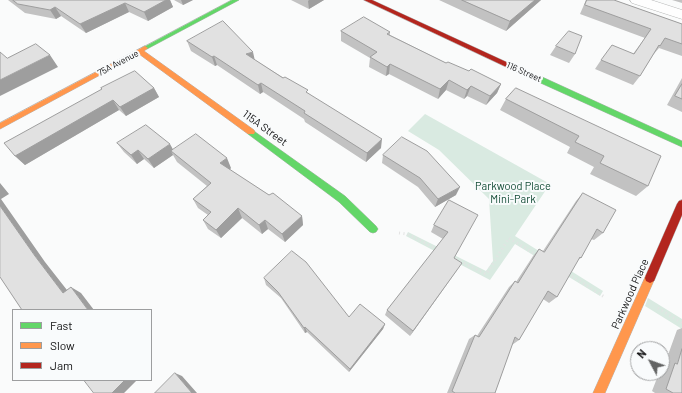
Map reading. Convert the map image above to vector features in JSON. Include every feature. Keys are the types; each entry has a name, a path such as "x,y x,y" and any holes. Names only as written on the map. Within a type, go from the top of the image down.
{"street":[{"name":"75A Avenue","path":"0,126 236,0"},
{"name":"116 Street","path":"367,0 682,144"},
{"path":"637,0 682,15"},
{"name":"115A Street","path":"140,51 342,199 373,229"},
{"name":"Parkwood Place","path":"600,393 682,204"}],"path":[{"path":"399,233 407,234 440,251"},
{"path":"447,254 486,274 509,238 542,258"},
{"path":"562,271 606,298"},
{"path":"656,307 682,323"}],"green space":[{"name":"Parkwood Place Mini-Park","path":"425,114 550,184 515,236 603,291 600,296 515,244 490,280 406,236 408,232 486,271 493,261 489,199 439,150 408,131"},
{"path":"648,298 682,319 682,329 645,306"}],"building":[{"path":"13,0 166,0 144,12 125,3 80,24 55,7 50,10 18,4"},
{"path":"462,0 535,0 510,21"},
{"path":"587,0 614,0 682,24 682,44 665,38 640,76 601,60 612,45 634,54 651,29 585,5"},
{"path":"364,17 390,32 387,34 446,63 448,62 469,71 471,69 501,84 490,96 471,86 467,90 449,80 440,89 390,64 387,67 370,57 377,52 341,31"},
{"path":"223,21 253,52 246,54 283,78 285,77 308,90 306,92 382,139 367,153 304,113 305,111 261,83 258,85 214,56 212,57 187,41"},
{"path":"569,31 582,36 575,54 556,46"},
{"path":"36,44 50,55 0,80 0,52 7,58"},
{"path":"135,71 154,88 120,107 113,100 15,156 4,143 102,89 101,88"},
{"path":"682,84 682,99 675,96"},
{"path":"516,88 661,156 648,186 600,163 604,156 575,142 579,136 506,99"},
{"path":"146,125 170,144 148,159 138,150 131,155 117,143"},
{"path":"196,134 227,158 220,163 269,195 273,193 302,216 282,234 265,220 259,225 238,208 216,230 203,220 211,212 193,199 211,183 171,151"},
{"path":"402,137 427,151 460,187 438,199 420,178 383,155"},
{"path":"583,193 616,210 603,233 597,229 557,297 548,291 519,340 515,337 495,393 455,393 452,391 475,335 479,337 515,281 518,283 539,249 544,252"},
{"path":"449,200 478,215 454,258 462,263 413,331 387,310 448,232 434,225"},
{"path":"0,206 63,293 71,287 87,309 21,309 0,277"},
{"path":"292,251 306,262 349,317 360,304 385,324 350,369 305,327 304,328 278,292 264,278"},
{"path":"682,349 682,393 673,393 666,389 675,363 677,364"},
{"path":"175,373 192,393 155,393"},
{"path":"85,381 124,381 112,393 94,393"}],"traffic: fast":[{"path":"145,48 236,0"},
{"path":"537,78 682,144"},
{"path":"251,132 342,199 373,229"}],"traffic: slow":[{"path":"0,126 145,48"},
{"path":"140,51 251,132"},
{"path":"599,393 650,278"}],"traffic: jam":[{"path":"367,0 537,78"},
{"path":"650,278 682,204"}]}
